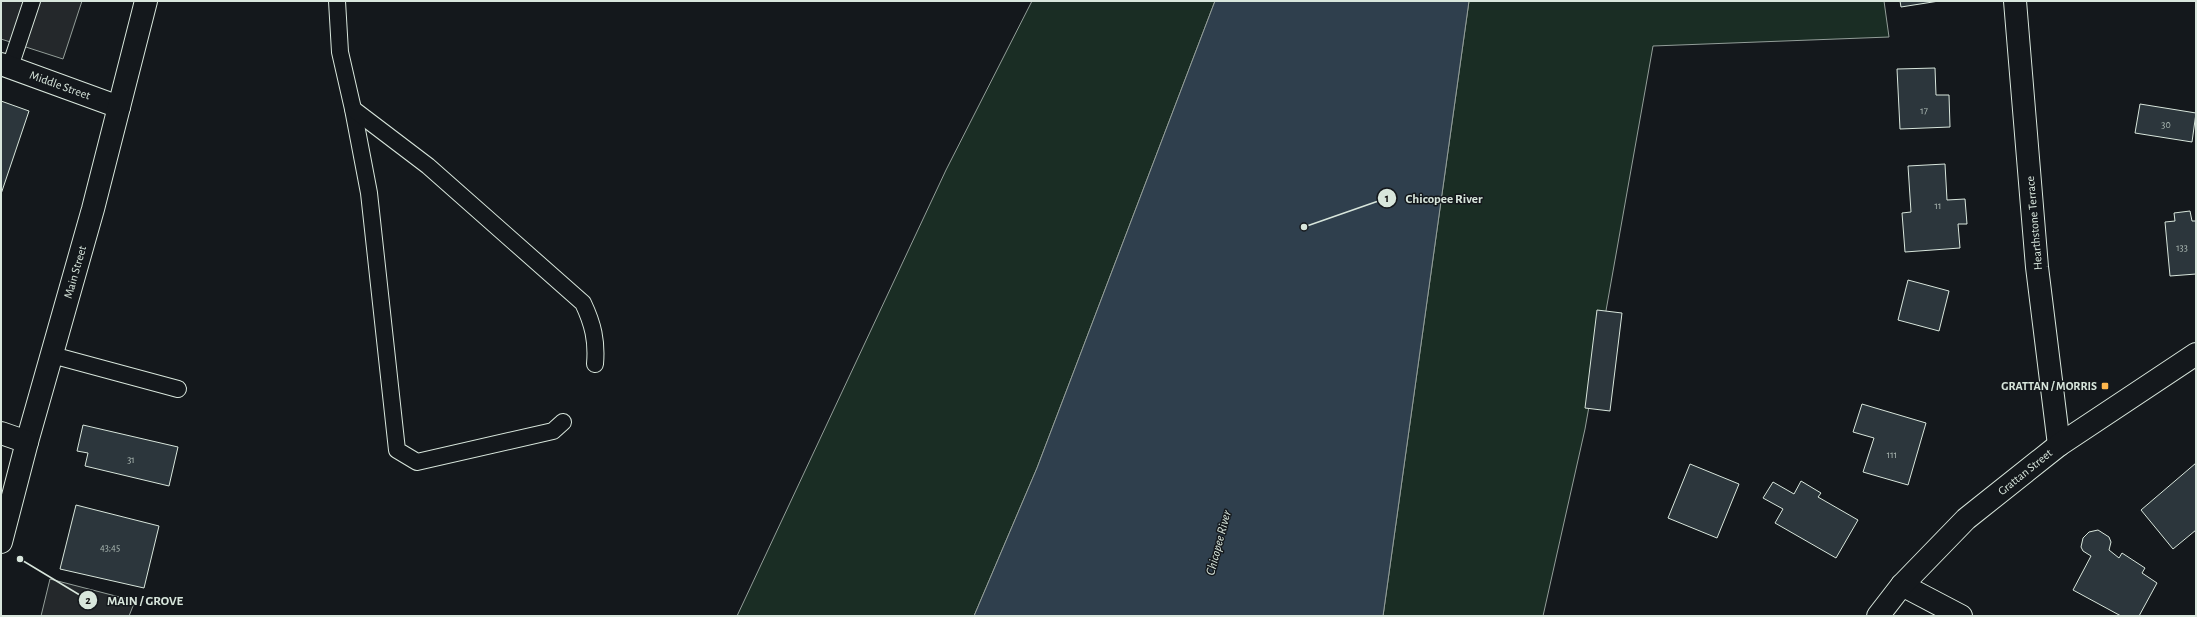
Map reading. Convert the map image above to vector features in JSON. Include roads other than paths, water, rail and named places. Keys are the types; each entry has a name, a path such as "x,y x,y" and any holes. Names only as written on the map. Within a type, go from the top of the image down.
{"street":[{"name":"Main Street","path":"1,542 27,442 120,107 146,1"},
{"name":"Hearthstone Terrace","path":"2015,1 2037,267 2059,445"},
{"name":"Middle Street","path":"5,65 120,107"},
{"name":"Grattan Street","path":"1878,616 1902,585 1966,519 2059,445 2196,354"},
{"path":"1,433 27,442"},
{"path":"1902,585 1961,616"}],"lane":[{"path":"5,65 32,1"},
{"path":"337,1 340,52 354,110 368,193 397,450 417,462 553,431 563,422"},
{"path":"354,110 428,166 583,303 592,320 595,335 594,364"},
{"path":"52,355 178,390"}],"water":[{"path":"1215,1 1469,1 1383,616 974,616 1037,468"}],"place":[{"name":"Chicopee River","path":"1304,227"},
{"name":"GRATTAN / MORRIS","path":"2105,386"},
{"name":"MAIN / GROVE","path":"20,559"}]}
